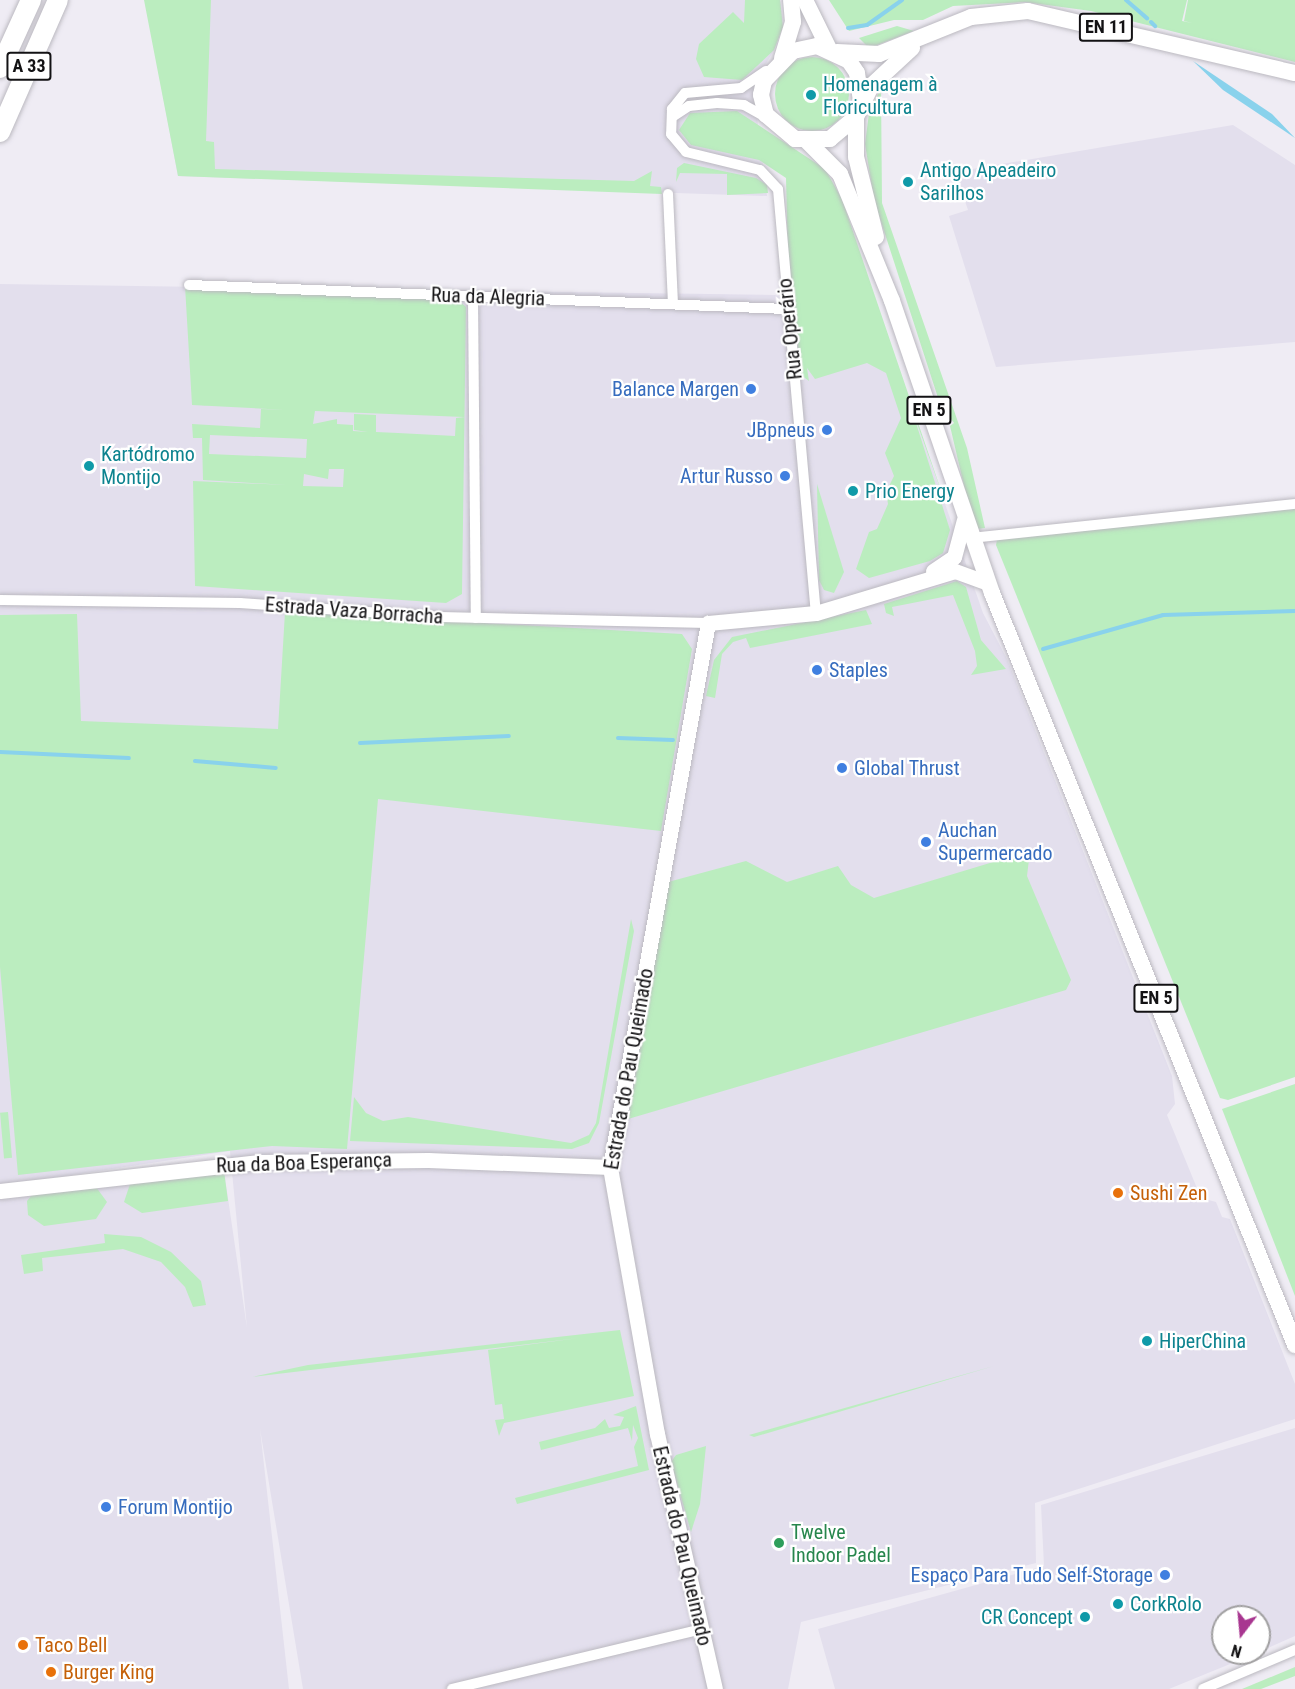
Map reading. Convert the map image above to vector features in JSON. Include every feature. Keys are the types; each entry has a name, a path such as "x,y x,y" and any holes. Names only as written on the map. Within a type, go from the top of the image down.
{"highway":[{"name":"A 33","path":"0,68 31,0"},
{"name":"A 33","path":"0,132 58,0"}],"main road":[{"path":"771,122 760,95 778,62 793,21 791,0"},
{"name":"EN 5","path":"805,0 833,51 857,73 859,109 856,157 892,301"},
{"name":"EN 11","path":"833,51 879,54 920,42 971,17 1028,11 1294,72"},
{"name":"EN 11","path":"859,109 886,69 920,42"},
{"path":"778,62 805,47 833,51"},
{"path":"807,141 830,139 859,109"},
{"name":"EN 5","path":"771,122 807,141 840,174 892,301 970,538 1295,1345"}],"street":[{"path":"672,117 684,93 741,88 778,62"},
{"path":"672,117 689,106 717,103 744,105 771,122"},
{"name":"Rua Operário","path":"672,117 671,134 681,149 748,166 776,184 816,613"},
{"path":"668,194 674,304"},
{"name":"Rua da Alegria","path":"189,285 787,309"},
{"path":"473,296 476,618"},
{"path":"970,538 1295,504"},
{"path":"915,581 952,560 964,520"},
{"path":"708,623 816,613 915,581 959,571 988,583"},
{"name":"Estrada Vaza Borracha","path":"0,600 240,603 476,618 708,623"},
{"name":"Estrada do Pau Queimado","path":"708,623 610,1167 657,1434 715,1689"},
{"name":"Rua da Boa Esperança","path":"0,1191 259,1162 428,1160 610,1167"},
{"path":"452,1689 701,1629"},
{"path":"1203,1689 1295,1650"}],"shaded area":[{"path":"145,0 780,0 783,18 774,50 753,86 767,196 178,176"},
{"path":"1233,125 1295,165 1295,342 996,367 949,216 968,210 955,172"},
{"path":"0,284 775,295 809,308 869,285 983,613 1007,659 1172,1076 1175,1104 1167,1115 1201,1198 1216,1202 1222,1217 1230,1219 1295,1384 1295,1419 1035,1503 1036,1563 801,1622 788,1689 303,1689 260,1429 289,1689 0,1689 0,1196 224,1171 247,1328 230,1151 0,1186"},
{"path":"1295,1428 1295,1636 1271,1647 1271,1605 1211,1605 1211,1665 1228,1665 1169,1689 835,1689 818,1629 1044,1566 1041,1505"}],"green space":[{"path":"144,0 211,0 206,141 214,142 215,169 634,181 652,171 650,186 661,187 662,194 178,176"},
{"path":"745,0 780,0 783,27 774,50 742,80 704,77 696,59 699,44 733,12 744,23"},
{"path":"829,0 1187,0 1182,21 1192,23 1184,21 1188,0 1295,0 1295,62 1091,11 1025,2 953,6 923,20 894,20 849,31"},
{"path":"897,26 914,31 869,48 859,38"},
{"path":"819,57 839,67 847,80 849,94 847,108 839,121 826,129 805,131 785,121 777,108 775,87 785,67 798,59"},
{"path":"881,88 882,203 967,448 985,528 977,529 969,507 950,426 954,423 940,404 874,200 865,144 869,113"},
{"path":"737,111 825,169 842,199 947,508 909,401 950,530 943,553 930,561 869,578 856,569 869,532 877,529 888,504 886,492 894,476 885,453 901,418 886,373 867,363 815,379 807,368 809,381 801,375 788,263 786,178 759,160 691,145 679,130 690,113"},
{"path":"684,163 756,178 767,185 768,193 727,195 727,174 680,173 676,182 677,168"},
{"path":"185,286 457,299 466,307 462,594 446,603 195,586 193,481 287,485 203,480 202,438 193,438 192,424 260,428 261,409 287,410 192,405","holes":["315,411 464,417 456,418 455,436 376,432 376,415 354,414 354,430 368,432 353,431 353,425 337,424 337,419 313,424","210,435 307,439 306,458 209,454","329,469 344,469 343,487 303,486 304,474 328,479"]},
{"path":"817,484 844,572 834,593 824,590 819,580"},
{"path":"1295,509 1295,1077 1228,1100 1220,1098 996,545 997,540 1116,524"},
{"path":"957,581 966,587 981,640 1006,669 971,675 977,666 975,651 953,595 892,607 894,616 886,613 884,604"},
{"path":"866,610 872,624 750,648 746,638 733,642 722,654 715,698 706,696 714,660 732,637"},
{"path":"285,612 682,634 692,649 661,831 378,799 347,1149 272,1146 18,1175 0,967 0,615 77,614 81,721 278,729"},
{"path":"1030,851 1027,876 1071,980 1066,990 628,1119 668,882 746,861 787,882 838,866 851,885 874,898"},
{"path":"631,919 634,931 599,1123 589,1143 572,1149 350,1141 354,1097 366,1113 383,1121 408,1117 571,1143 589,1135 596,1123"},
{"path":"1295,1084 1295,1296 1222,1109"},
{"path":"8,1112 12,1158 4,1159 0,1113"},
{"path":"224,1171 228,1201 142,1213 124,1202 131,1181"},
{"path":"96,1187 107,1202 96,1219 44,1226 28,1215 27,1201 35,1191"},
{"path":"104,1234 141,1237 171,1252 201,1281 206,1305 193,1307 185,1287 161,1262 123,1249 42,1258 43,1271 24,1274 21,1255 105,1243"},
{"path":"620,1330 634,1396 504,1423 499,1436 495,1420 504,1419 502,1404 495,1405 488,1350 579,1338 252,1377 308,1365"},
{"path":"994,1366 754,1437 749,1435"},
{"path":"636,1406 649,1470 517,1504 515,1498 638,1466 634,1447 638,1438 633,1425 632,1441 628,1428 541,1450 539,1442 595,1428 605,1419 609,1428 620,1426 624,1417 613,1415"},
{"path":"706,1446 700,1504 691,1532 671,1462 676,1455"},
{"path":"1295,1667 1295,1676 1261,1689 1242,1689"}],"water":[{"path":"1193,61 1272,114 1295,138 1223,90"}],"waterway":[{"path":"848,28 867,25 902,0"},
{"path":"1126,0 1147,18"},
{"path":"1151,22 1155,26"},
{"path":"1043,649 1163,615 1295,611"},
{"path":"360,743 509,736"},
{"path":"618,738 673,740"},
{"path":"0,752 129,758"},
{"path":"195,761 276,768"}],"place":[{"name":"Homenagem à Floricultura","path":"811,95"},
{"name":"Antigo Apeadeiro Sarilhos","path":"908,182"},
{"name":"Balance Margen","path":"751,389"},
{"name":"JBpneus","path":"827,430"},
{"name":"Kartódromo Montijo","path":"89,466"},
{"name":"Artur Russo","path":"785,476"},
{"name":"Prio Energy","path":"853,491"},
{"name":"Staples","path":"817,670"},
{"name":"Global Thrust","path":"842,768"},
{"name":"Auchan Supermercado","path":"926,842"},
{"name":"Sushi Zen","path":"1118,1193"},
{"name":"HiperChina","path":"1147,1341"},
{"name":"Forum Montijo","path":"106,1507"},
{"name":"Twelve Indoor Padel","path":"779,1543"},
{"name":"Espaço Para Tudo Self-Storage","path":"1165,1575"},
{"name":"CorkRolo","path":"1118,1604"},
{"name":"CR Concept","path":"1085,1617"},
{"name":"Taco Bell","path":"23,1645"},
{"name":"Burger King","path":"51,1672"}]}
